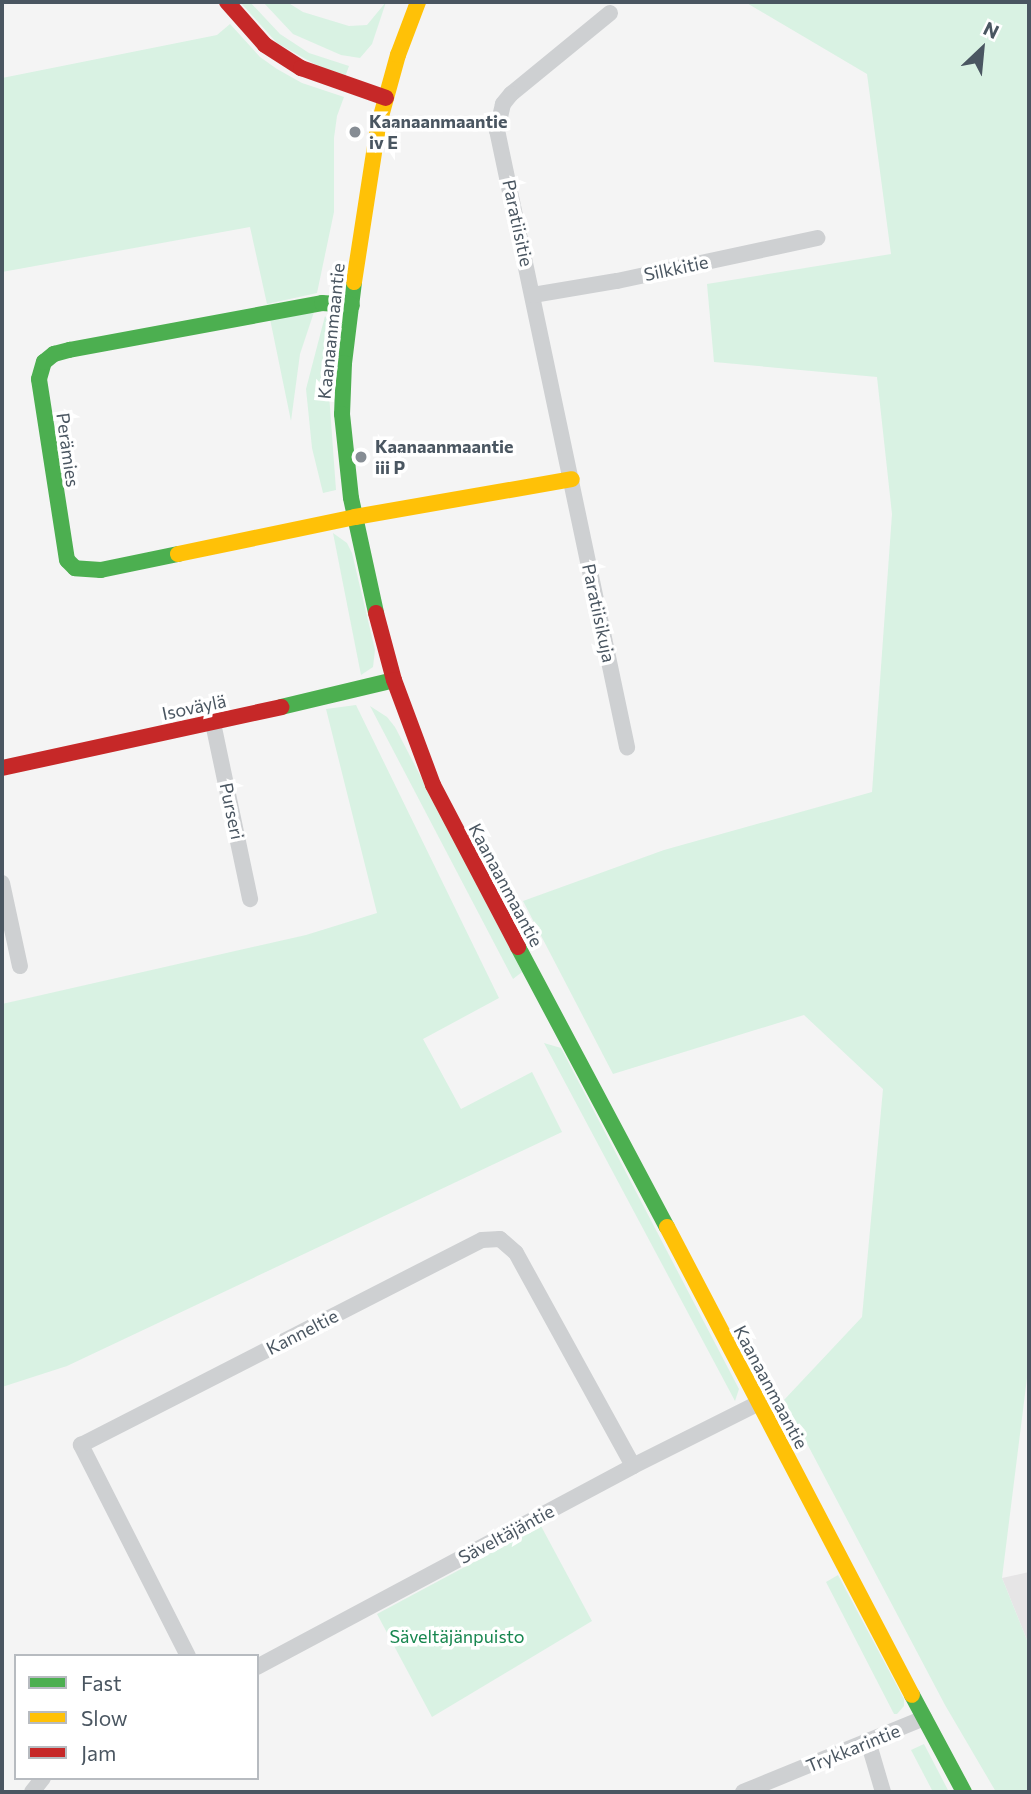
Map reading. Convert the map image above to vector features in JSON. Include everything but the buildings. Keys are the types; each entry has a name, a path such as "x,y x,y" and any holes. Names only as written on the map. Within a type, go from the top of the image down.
{"street":[{"path":"228,2 265,45 301,68 386,98"},
{"name":"Kaanaanmaantie","path":"418,2 386,98 363,209 344,363 343,425 355,517 371,594 394,680 433,785 461,842 603,1102 757,1404 964,1792"},
{"name":"Paratiisitie","path":"572,479 497,130 503,104 524,81 610,13"},
{"name":"Silkkitie","path":"533,295 617,281 817,238"},
{"name":"Perämies","path":"352,306 322,303 69,350 54,354 44,362 39,379 62,542 67,560 75,568 101,570 355,517"},
{"path":"355,517 572,479"},
{"name":"Paratiisikuja","path":"572,479 627,747"},
{"name":"Isoväylä","path":"2,768 213,723 394,680"},
{"name":"Purseri","path":"213,723 250,899"},
{"path":"2,883 20,966"},
{"name":"Kanneltie","path":"187,1654 81,1445 482,1240 500,1239 516,1253 633,1466"},
{"name":"Säveltäjäntie","path":"259,1666 633,1466 757,1404"},
{"name":"Trykkarintie","path":"743,1792 924,1718"},
{"path":"868,1741 883,1792"}],"shaded area":[{"path":"1029,1572 1029,1645 1002,1578"}],"green space":[{"path":"240,2 250,2 280,34 309,53 349,66 345,77 327,71 277,43"},
{"path":"263,2 287,2 303,12 349,26 367,25 386,2 372,44 360,58 341,55 293,34"},
{"path":"745,2 1029,2 1029,1362 1002,1578 1029,1645 1029,1792 996,1792 945,1705 784,1400 862,1317 883,1089 804,1015 613,1074 523,901 664,850 872,792 892,514 877,377 714,362 707,284 891,254 867,74"},
{"path":"230,24 260,57 277,69 302,83 344,97 337,116 334,138 334,212 317,293 267,304 250,227 2,272 2,78 217,35"},
{"path":"314,312 300,354 291,421 270,319"},
{"path":"325,316 334,328 329,394 336,490 323,493 312,448 306,389"},
{"path":"333,533 347,543 352,553 375,650 373,667 361,675"},
{"path":"356,705 499,998 423,1039 461,1109 532,1072 562,1132 67,1366 2,1387 2,1004 306,935 377,913 326,709"},
{"path":"370,706 387,717 395,727 522,972 513,979"},
{"path":"544,1043 561,1048 739,1389 735,1401"},
{"name":"Säveltäjänpuisto","path":"541,1526 592,1621 432,1717 377,1614"},
{"path":"838,1575 904,1699 904,1706 897,1714 894,1714 826,1582"},
{"path":"924,1744 949,1792 933,1792 911,1750"}],"traffic: fast":[{"path":"354,282 344,363 342,414 351,498 376,613"},
{"path":"178,554 101,570 75,568 67,560 39,379 44,362 54,354 69,350 322,303 352,305"},
{"path":"281,707 394,680"},
{"path":"518,947 667,1227"},
{"path":"912,1695 964,1792"}],"traffic: slow":[{"path":"354,282 378,127 398,55 418,2"},
{"path":"178,554 355,517 572,479"},
{"path":"667,1227 912,1695"}],"traffic: jam":[{"path":"227,2 265,45 301,68 386,98"},
{"path":"376,613 394,680 433,785 518,947"},
{"path":"2,768 281,707"}],"place":[{"name":"Kaanaanmaantie iv E","path":"355,132"},
{"name":"Kaanaanmaantie iii P","path":"361,457"}]}
